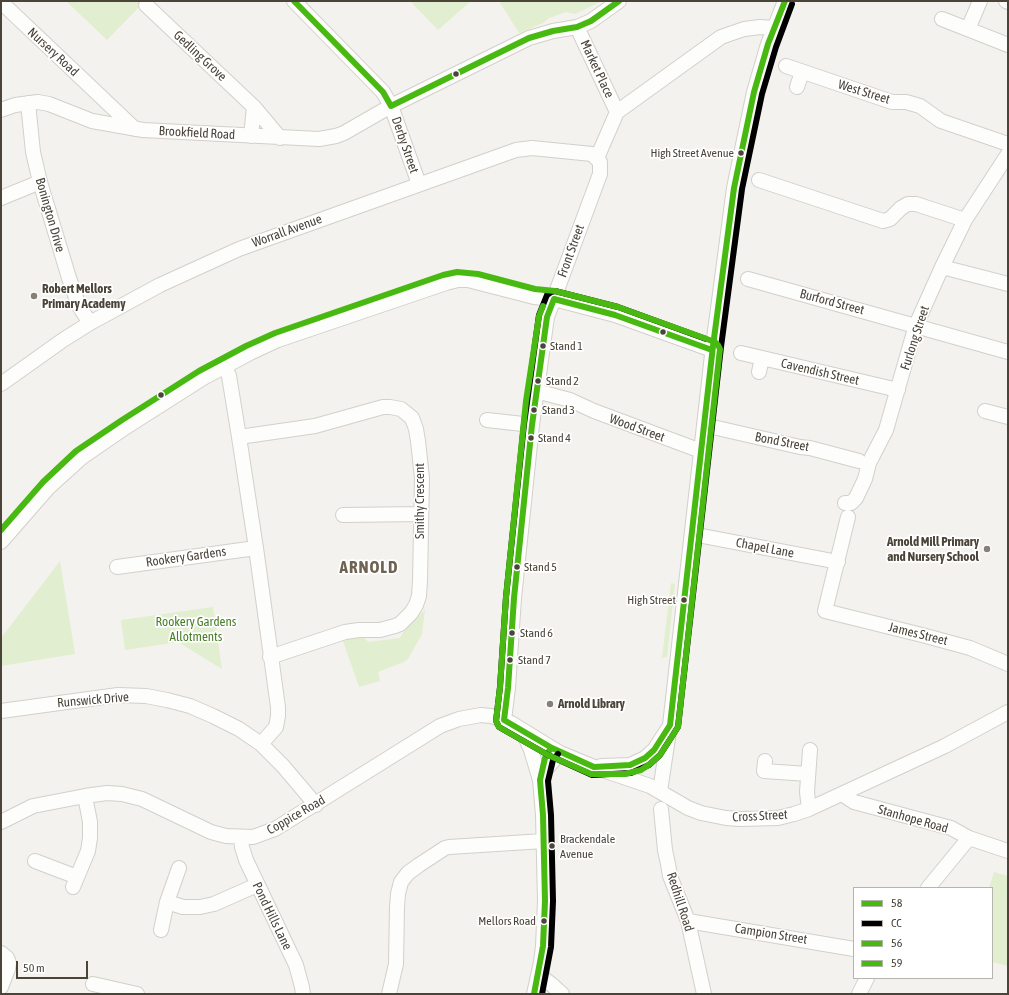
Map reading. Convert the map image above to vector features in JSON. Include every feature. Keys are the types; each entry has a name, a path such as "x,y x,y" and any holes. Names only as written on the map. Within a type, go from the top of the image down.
{"street":[{"name":"Derby Street","path":"294,1 383,92 391,106 418,184"},
{"name":"Brookfield Road","path":"1,110 28,102 38,102 49,104 92,121 134,129 319,139 336,136 391,106 529,38 553,31 577,27 591,21 619,1"},
{"path":"968,29 980,1"},
{"name":"Nursery Road","path":"1,2 134,129"},
{"path":"660,791 670,725 712,350 737,173 754,92 774,28 784,2"},
{"name":"Gedling Grove","path":"146,5 254,107 280,138"},
{"path":"942,19 1008,46"},
{"name":"Market Place","path":"577,27 617,112"},
{"path":"617,112 721,37 744,29 760,27 774,28"},
{"name":"West Street","path":"786,66 892,102 906,102 920,106 941,121 1008,144"},
{"path":"797,87 802,72"},
{"path":"92,121 105,101"},
{"name":"Bonington Drive","path":"28,102 33,152 40,182 69,278 79,306 90,323"},
{"path":"251,136 254,107"},
{"name":"Front Street","path":"504,720 508,688 515,591 532,425 547,317 600,174 600,162 597,158 617,112"},
{"name":"Worrall Avenue","path":"1,384 63,340 90,323 160,285 239,249 516,150 526,148 576,152 592,154 597,158"},
{"name":"Furlong Street","path":"825,611 838,562 843,519 865,479 869,464 886,430 916,325 965,220 1006,160"},
{"path":"759,180 883,221 890,219 901,208 908,204 916,204 965,220"},
{"path":"1,198 40,182"},
{"path":"942,267 1008,284"},
{"name":"Burford Street","path":"748,278 770,291 916,325 1008,352"},
{"path":"1,542 49,487 81,458 190,386 225,366 278,340 446,283 458,280 477,282 534,297 554,299 615,315 712,350"},
{"name":"Cavendish Street","path":"742,353 760,365 898,390"},
{"path":"225,366 229,376 256,548 278,716 276,727 261,744"},
{"name":"Wood Street","path":"536,391 570,400 594,411 701,452"},
{"name":"Smithy Crescent","path":"239,437 315,426 384,407 401,409 412,418 416,429 421,472 421,514 419,596 412,611 400,624 388,628 345,632 270,656"},
{"path":"985,411 1008,417"},
{"path":"486,420 532,425"},
{"name":"Bond Street","path":"704,425 810,448 853,462"},
{"path":"344,515 421,514"},
{"name":"Chapel Lane","path":"692,534 838,562"},
{"name":"Rookery Gardens","path":"117,567 256,548"},
{"name":"James Street","path":"825,611 970,648 1008,664"},
{"name":"Runswick Drive","path":"1,711 104,696 130,695 146,696 190,706 239,729 261,744 283,766 316,805"},
{"name":"Cross Street","path":"556,750 594,767 650,786 688,808 713,816 741,819 778,818 809,809 842,794 944,746 1008,712"},
{"name":"Coppice Road","path":"1,822 33,806 107,793 122,794 142,799 211,832 226,836 253,837 275,829 316,805 440,726 470,716 491,716 504,720 556,750"},
{"path":"594,767 630,765 642,760 654,750 670,725"},
{"path":"522,730 531,750 540,780 544,841 544,938 534,994"},
{"path":"540,780 547,753 556,750"},
{"path":"809,809 807,792 810,750"},
{"path":"765,761 764,771 808,774"},
{"name":"Stanhope Road","path":"842,794 854,802 951,828 969,838 1008,851"},
{"path":"40,866 75,882 88,851 90,838 90,822 85,796"},
{"name":"Redhill Road","path":"661,809 668,822 665,850 670,876 688,920 704,994"},
{"name":"Pond Hills Lane","path":"241,837 246,860 256,885 296,965 303,994"},
{"path":"929,887 969,838"},
{"path":"389,994 396,964 398,894 401,882 408,873 445,848 449,847 544,841"},
{"path":"161,930 167,902 179,868"},
{"path":"167,902 183,907 200,907 214,904 256,885"},
{"name":"Campion Street","path":"688,920 853,949"},
{"path":"1,953 7,958 9,963 1,987"},
{"path":"538,974 552,984 562,994"},
{"path":"859,994 866,979"},
{"path":"93,984 137,994"}],"green space":[{"path":"66,1 145,1 107,40"},
{"path":"410,1 471,1 438,30"},
{"path":"499,1 602,1 575,14 566,12 549,18 543,23 519,33"},
{"path":"60,561 75,654 1,666 1,638"},
{"path":"671,583 675,584 667,657 662,658"},
{"name":"Rookery Gardens Allotments","path":"213,607 222,669 178,642 125,650 121,620"},
{"path":"425,610 422,634 408,659 378,672 380,681 359,687 343,641 346,639 363,636 368,642 400,638 405,629"},
{"path":"994,872 1008,876 1008,966 993,962 993,887 989,887"}],"transit line":[{"name":"59","path":"294,1 383,92 391,106 529,38 553,31 577,27 591,21 619,1"},
{"name":"58","path":"712,350 615,315 554,299 547,317 532,425 514,598 508,688 504,720 552,748 594,767 630,765 645,758 654,750 670,725 713,346 734,188 754,92 768,44 785,1"},
{"name":"CC","path":"706,339 618,307 555,291 547,295 539,315 524,424 506,597 500,687 496,721 499,727 548,755 592,775 631,773 649,765 660,755 678,727 721,347 742,189 762,94 776,47 792,4"},
{"name":"56","path":"1,530 43,482 76,451 199,371 246,346 275,333 443,275 457,272 478,274 535,289 555,291"},
{"name":"56","path":"543,306 539,316 526,401 506,597 500,687 496,721 499,727 548,755 591,774 625,774 641,770 650,764 660,755 678,727 720,349 715,342 618,307 555,291"},
{"name":"58","path":"534,994 543,946 545,901 543,815 540,780 545,758 547,753 552,748"},
{"name":"CC","path":"542,994 551,947 553,901 551,815 548,781 553,760 558,754"}],"place":[{"name":"High Street Avenue","path":"741,153"},
{"name":"Robert Mellors Primary Academy","path":"34,296"},
{"name":"Stand 1","path":"543,346"},
{"name":"Stand 2","path":"538,381"},
{"name":"Stand 3","path":"534,410"},
{"name":"Stand 4","path":"531,438"},
{"name":"Arnold Mill Primary and Nursery School","path":"987,549"},
{"name":"Stand 5","path":"517,567"},
{"name":"High Street","path":"684,600"},
{"name":"Stand 6","path":"512,633"},
{"name":"Stand 7","path":"510,660"},
{"name":"Arnold Library","path":"550,704"},
{"name":"Brackendale Avenue","path":"552,846"},
{"name":"Mellors Road","path":"544,921"}],"district":[{"name":"ARNOLD","path":"369,568"}]}
